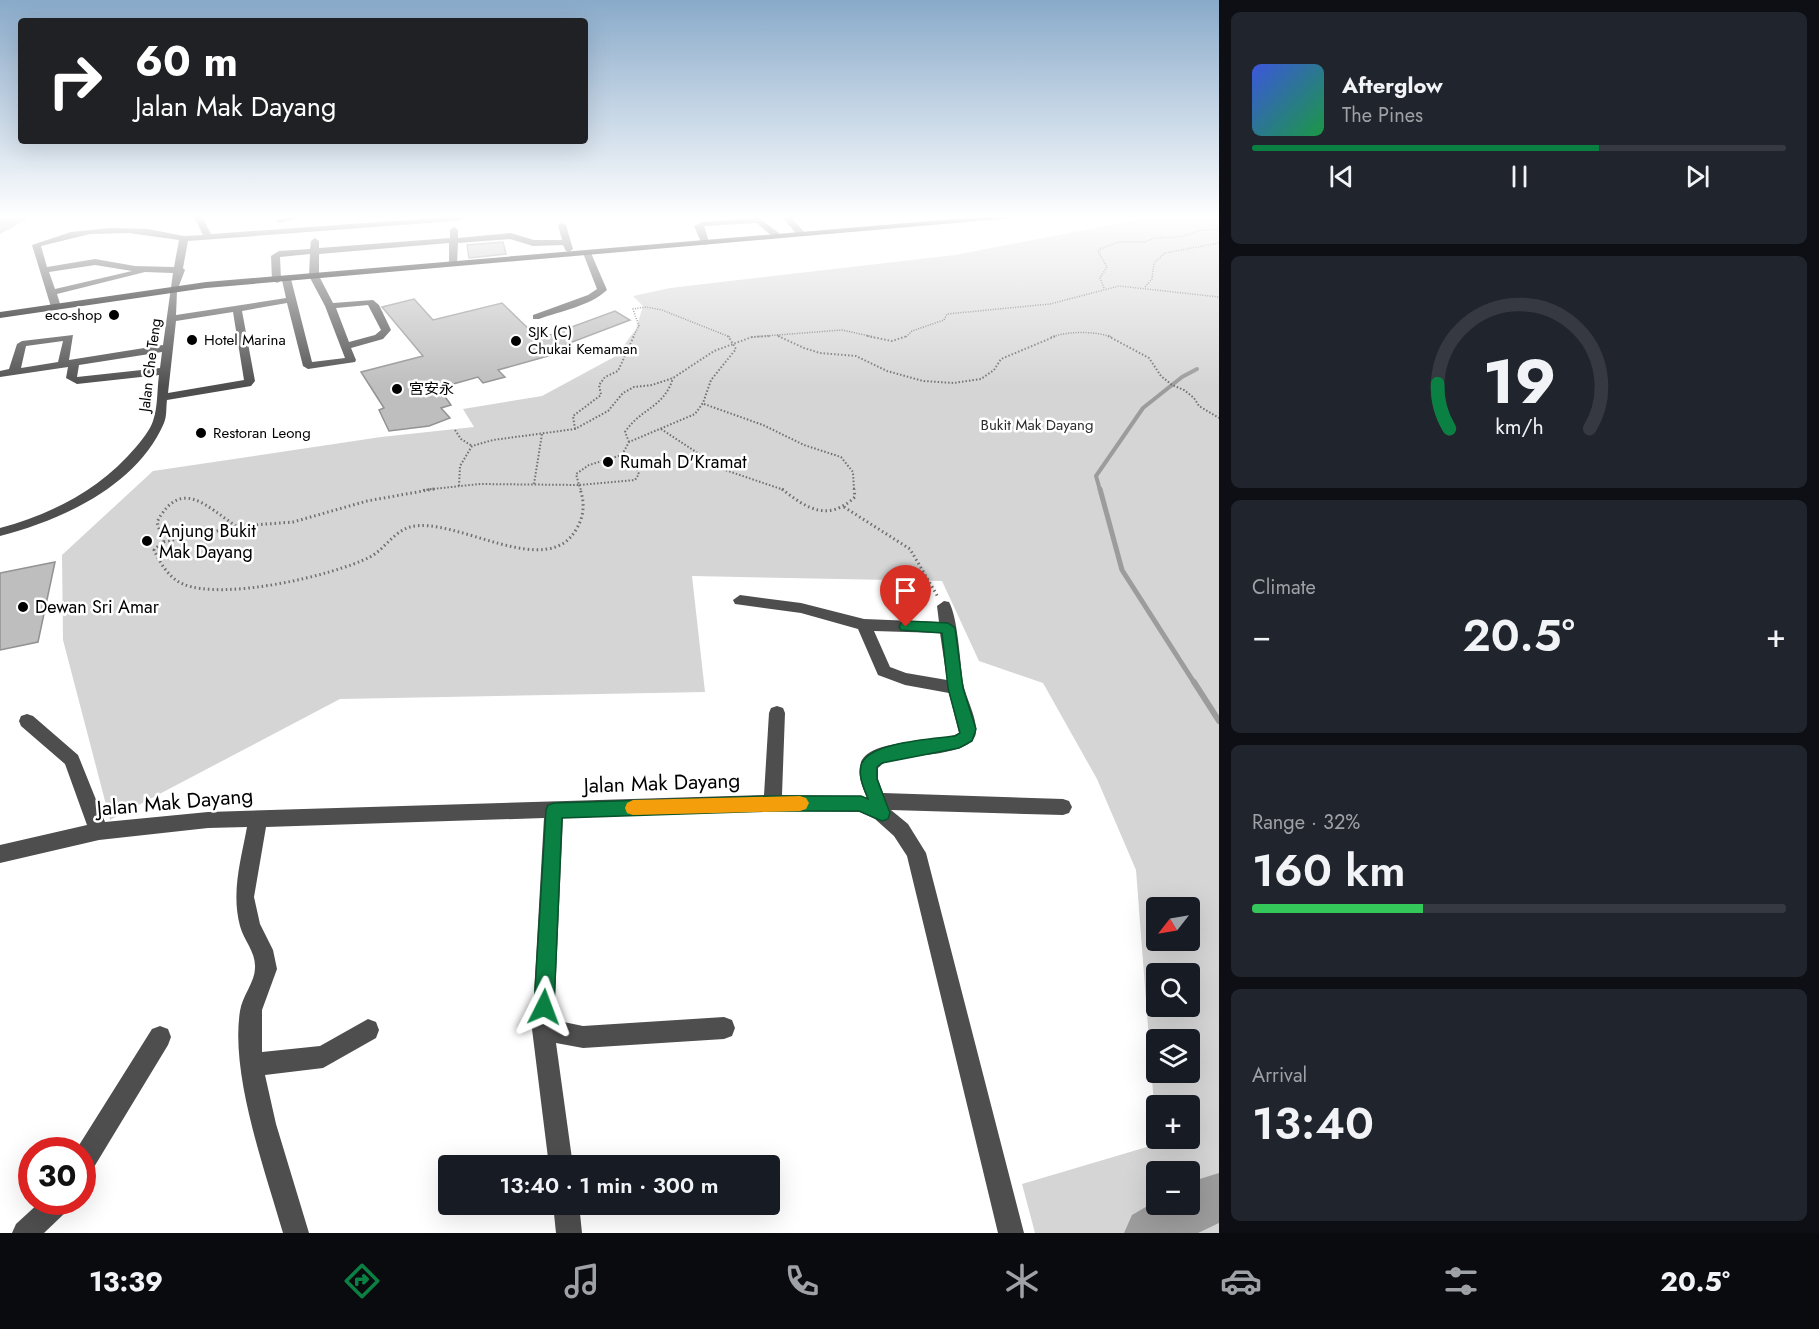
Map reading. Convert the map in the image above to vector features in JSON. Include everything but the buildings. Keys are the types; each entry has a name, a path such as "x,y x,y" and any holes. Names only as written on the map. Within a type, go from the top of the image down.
{"main road":[{"path":"0,317 228,284 351,273"},
{"path":"0,317 56,307 174,292"}],"street":[{"path":"45,273 56,307"},
{"path":"51,292 135,273"},
{"name":"Jalan Che Teng","path":"0,532 37,522 64,510 105,484 153,434 159,421 166,371 166,348 174,292 179,273"},
{"path":"280,273 291,300 308,366 351,360 314,273"},
{"path":"536,317 591,297 602,290 595,273"},
{"path":"171,319 291,300"},
{"path":"330,306 370,302 374,305 386,330 379,337 346,346"},
{"path":"162,396 247,384 250,381 237,309"},
{"path":"14,372 22,344 69,337 71,378 77,381 166,371"},
{"path":"0,374 166,348"},
{"path":"740,600 801,608 864,625 948,628"},
{"path":"944,606 956,688 968,729 967,736 959,742 883,754 876,758 869,765 869,779 880,807 1063,807"},
{"path":"864,625 884,671 905,679 956,688"},
{"path":"773,803 777,713"},
{"path":"27,721 72,760 99,831"},
{"name":"Jalan Mak Dayang","path":"0,854 99,831 208,820 773,803 861,804 880,807 901,830 916,852 1011,1233"},
{"path":"554,810 543,1029 560,1155"},
{"path":"258,818 243,897 250,927 263,950 266,969 251,1010 251,1065 264,1124 296,1233"},
{"path":"543,1029 583,1037 724,1028"},
{"path":"251,1065 323,1057 368,1030"},
{"path":"96,1140 160,1037"},
{"path":"25,1233 44,1215"},
{"path":"567,1215 569,1233"}],"path":[{"path":"1103,273 1100,278 1104,288"},
{"path":"1144,288 1152,279 1153,273"},
{"path":"459,486 460,466 472,446 493,440 575,429 608,411 623,393 634,387 652,385 673,378 714,351 752,337 842,330 892,341 944,320 947,314 1052,304 1104,288 1144,288 1219,297"},
{"path":"575,429 573,416 595,403 601,395 599,386 605,377 618,371 621,366 629,343 638,330 639,326 633,309 636,306 668,310 699,325 721,331 735,342 736,349 711,380 703,403 695,414 629,442 622,455 589,465 576,474 577,485 583,500 579,526 566,542 543,551 487,541 446,528 416,526 393,535 374,554 347,567 294,580 215,590 184,585 163,569 154,550 163,542 236,527 292,522 323,516 378,498 459,486 534,484 577,485 600,485 635,480 639,474 634,464 622,455"},
{"path":"775,334 820,353 856,356 887,371 923,381 954,383 981,379 994,370 1001,359 1042,339 1062,334 1094,333 1110,336 1149,358 1161,376 1194,398 1199,406 1219,418"},
{"path":"629,442 625,432 630,421 661,404 671,388 673,378"},
{"path":"661,429 722,468 782,489 797,501 819,512 844,507 855,497 854,472 841,457 804,445 763,425 703,403"},
{"path":"455,430 461,440 472,446"},
{"path":"534,484 542,434"},
{"path":"163,542 157,522 168,505 183,499 202,502 216,510 236,527"},
{"path":"844,507 910,549 944,606"}],"green space":[{"name":"Bukit Mak Dayang","path":"804,273 1219,273 1219,1233 1035,1233 1022,1184 1146,1147 1200,1149 1200,1095 1153,1095 1152,1083 1200,1083 1200,1029 1148,1029 1147,1017 1200,1017 1200,963 1146,963 1146,1000 1136,870 1097,779 1043,683 979,661 942,581 692,576 705,692 340,699 110,820 63,640 62,555 153,471 381,437 474,427 463,409 542,396 616,356 636,329 643,306 633,296 670,288"}],"waterway":[{"path":"1100,490 1096,476 1143,408 1182,377 1197,369"},
{"path":"1100,489 1122,570 1195,684"},
{"path":"1194,682 1219,721"},
{"path":"1150,1233 1204,1201 1219,1198"}],"slow traffic":[{"path":"633,808 800,803"}],"place":[{"name":"eco-shop","path":"114,315"},
{"name":"Hotel Marina","path":"192,340"},
{"name":"SJK (C) Chukai Kemaman","path":"516,341"},
{"name":"宮安永","path":"397,389"},
{"name":"Restoran Leong","path":"201,433"},
{"name":"Rumah D'Kramat","path":"608,462"},
{"name":"Anjung Bukit Mak Dayang","path":"147,541"},
{"name":"Dewan Sri Amar","path":"23,607"}],"route":[{"path":"544,1007 554,810 773,803 861,804 882,813 869,779 869,765 876,758 883,754 959,742 967,736 968,729 956,688 948,628 906,627"}]}
